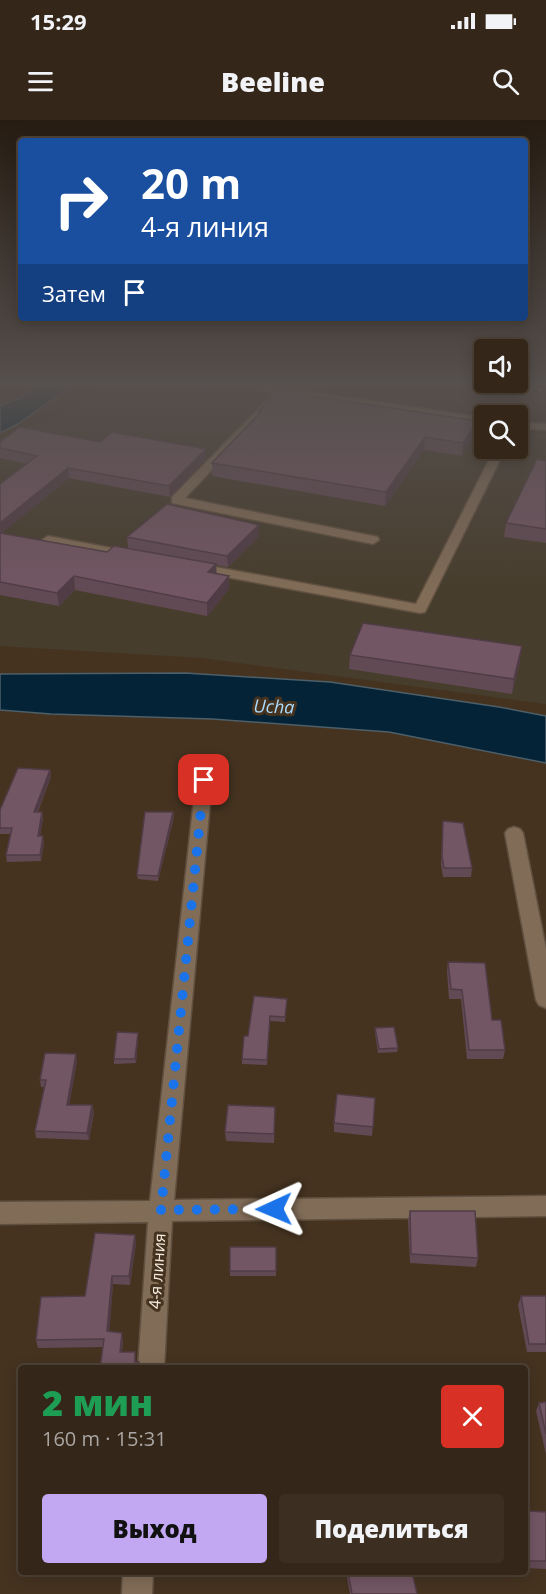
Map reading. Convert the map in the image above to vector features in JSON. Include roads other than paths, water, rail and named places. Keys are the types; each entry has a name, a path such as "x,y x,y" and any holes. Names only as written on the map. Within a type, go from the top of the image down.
{"street":[{"path":"221,454 176,500 373,540"},
{"path":"176,564 420,609 495,459"},
{"path":"48,540 141,557"},
{"name":"4-я линия","path":"151,1365 161,1210 204,780"},
{"path":"514,833 546,1000"},
{"path":"0,1213 546,1206"},
{"path":"137,1594 138,1575"}],"water":[{"name":"Ucha","path":"185,673 330,682 546,716 546,763 389,732 212,719 51,714 0,710 0,674"}]}
